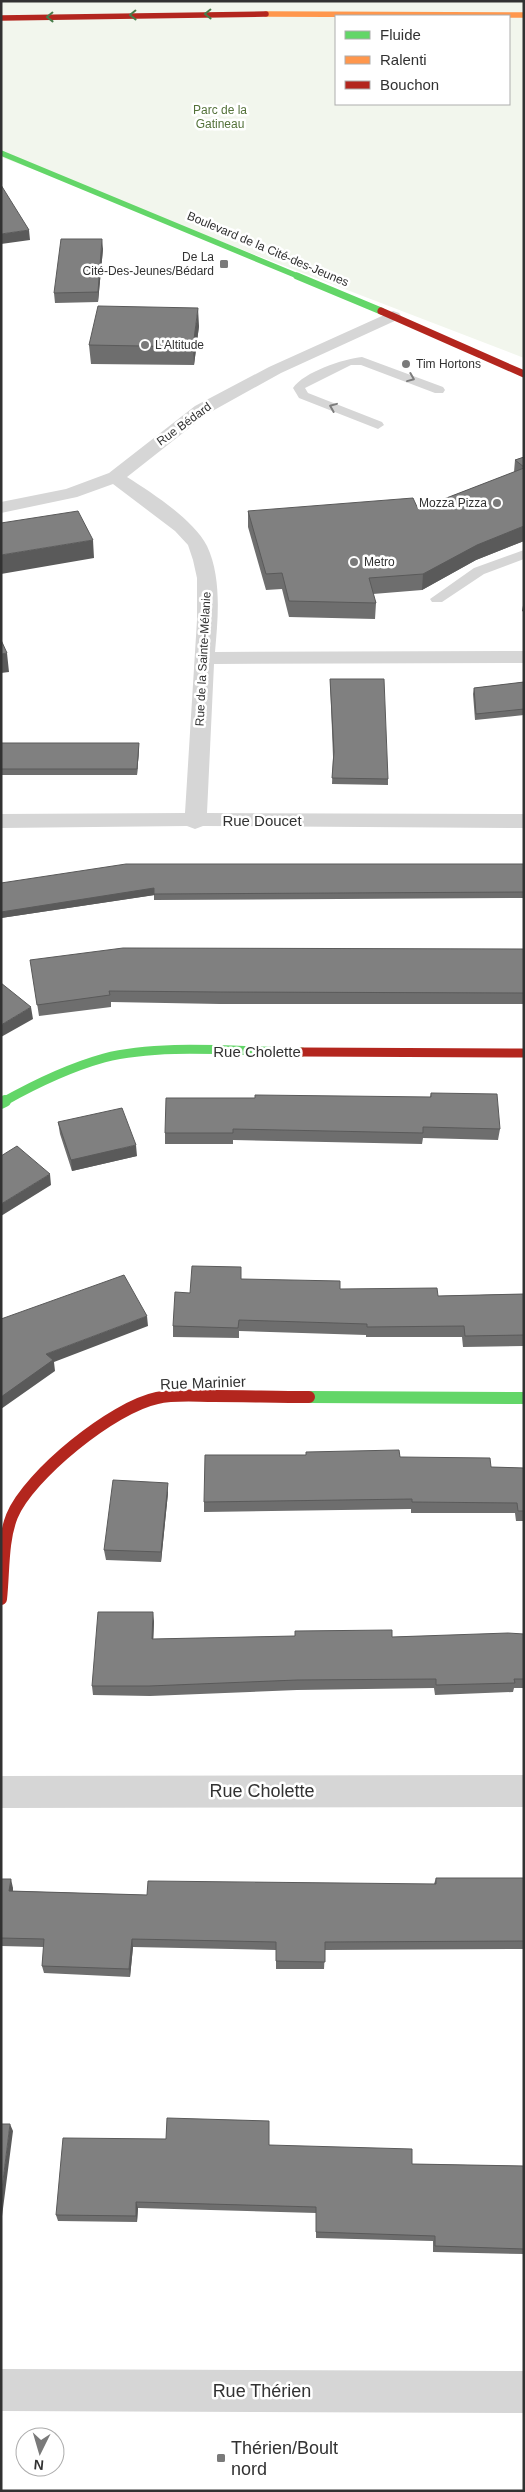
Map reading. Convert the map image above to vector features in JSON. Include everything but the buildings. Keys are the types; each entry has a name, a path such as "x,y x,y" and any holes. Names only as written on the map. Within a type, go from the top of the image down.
{"street":[{"path":"1,18 248,14 524,15"},
{"path":"1,29 335,22"},
{"path":"510,23 524,23"},
{"name":"Boulevard de la Cité-des-Jeunes","path":"1,153 393,316 524,374"},
{"name":"Rue Bédard","path":"1,508 71,493 115,477 201,410 277,369 393,316"},
{"name":"Rue de la Sainte-Mélanie","path":"115,477 176,523 197,545 204,564 207,588 205,658 195,822"},
{"path":"205,658 524,657"},
{"name":"Rue Doucet","path":"1,821 42,819 195,822 524,821"},
{"name":"Rue Cholette","path":"1,1103 42,1080 70,1068 106,1057 142,1052 524,1053"},
{"name":"Rue Marinier","path":"1,1599 9,1529 17,1505 34,1482 107,1421 149,1400 182,1396 524,1398"},
{"name":"Rue Cholette","path":"1,1792 524,1790"},
{"name":"Rue Thérien","path":"1,2390 524,2392"}],"lane":[{"path":"378,425 303,395 299,388 303,383 349,362 362,361 439,390"},
{"path":"438,599 480,571 524,554"}],"green space":[{"name":"Parc de la Gatineau","path":"1,1 524,1 524,358 1,157"}],"traffic: fast":[{"path":"1,153 381,311"},
{"path":"1,1103 51,1077 87,1063 124,1054 182,1051 302,1052"},
{"path":"309,1397 524,1398"}],"traffic: slow":[{"path":"266,14 524,15"}],"traffic: jam":[{"path":"1,18 266,14"},
{"path":"381,311 524,374"},
{"path":"302,1052 524,1053"},
{"path":"1,1599 7,1536 12,1516 20,1501 51,1466 93,1431 114,1417 133,1406 165,1397 309,1397"}],"place":[{"name":"De La Cité-Des-Jeunes/Bédard","path":"224,264"},
{"name":"L'Altitude","path":"145,345"},
{"name":"Tim Hortons","path":"406,364"},
{"name":"Mozza Pizza","path":"497,503"},
{"name":"Metro","path":"354,562"},
{"name":"Thérien/Boult nord","path":"221,2458"}]}
